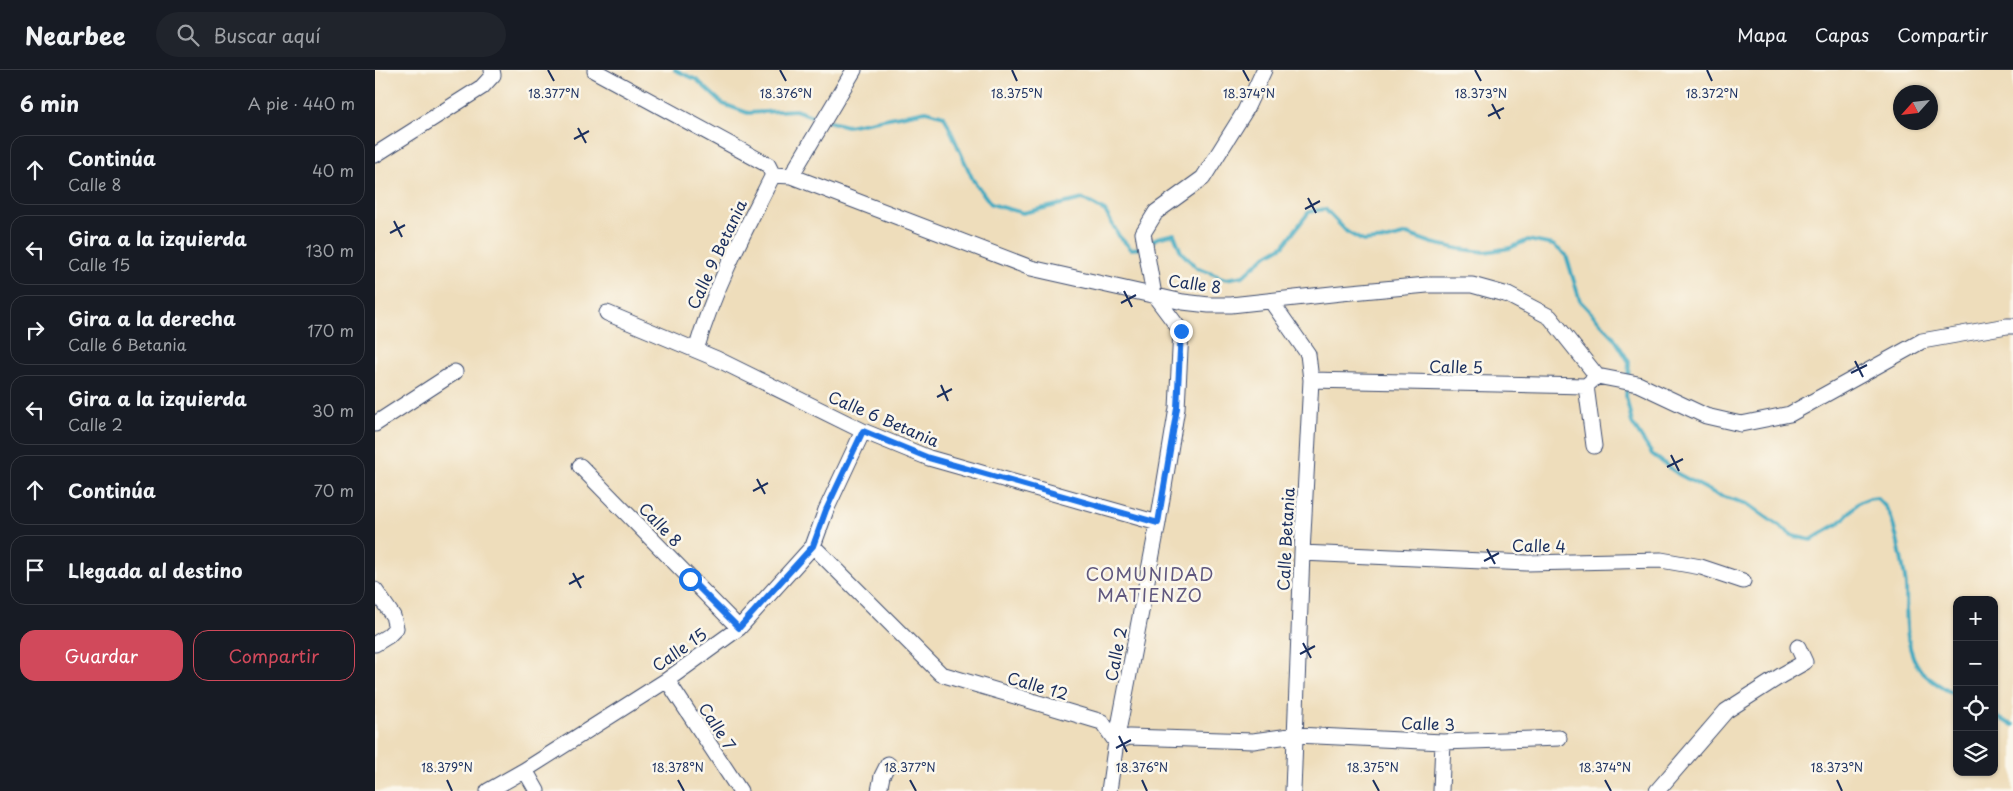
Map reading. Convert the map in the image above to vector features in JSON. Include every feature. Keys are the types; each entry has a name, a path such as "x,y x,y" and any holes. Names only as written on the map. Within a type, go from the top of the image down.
{"street":[{"path":"375,155 482,87 493,75 492,70"},
{"path":"791,176 854,70"},
{"path":"1154,295 1143,233 1156,212 1203,178 1245,111 1263,70"},
{"path":"595,71 768,166 773,175"},
{"name":"Calle 8","path":"773,175 791,176 1031,268 1183,302 1209,305 1271,301 1417,286 1472,285 1508,296 1550,317 1592,381"},
{"name":"Calle 9 Betania","path":"696,350 702,329 733,254 773,175"},
{"name":"Calle 2","path":"1109,791 1116,742 1158,523 1177,408 1181,331 1154,295"},
{"name":"Calle Betania","path":"1271,301 1308,354 1311,380 1293,791"},
{"name":"Calle 6 Betania","path":"607,313 717,359 863,431 929,458 1158,523"},
{"name":"Calle 5","path":"1311,380 1619,380 1635,384 1706,416 1741,424 1790,414 1922,341 2013,326"},
{"path":"375,424 455,372"},
{"path":"1592,381 1594,446"},
{"name":"Calle 15","path":"488,791 525,770 667,680 739,628 813,546 826,510 863,431"},
{"name":"Calle 8","path":"580,466 739,628"},
{"name":"Calle 12","path":"813,546 941,674 1103,722 1116,742"},
{"name":"Calle 4","path":"1302,553 1527,563 1661,560 1701,567 1743,581"},
{"path":"375,590 393,616 396,628 388,636 375,644"},
{"path":"1657,791 1726,711 1805,662 1797,647"},
{"name":"Calle 7","path":"667,680 740,791"},
{"path":"1116,742 1129,737 1253,741 1296,734"},
{"name":"Calle 3","path":"1296,734 1443,742 1559,738"},
{"path":"1441,791 1443,742"},
{"path":"879,791 882,776 888,764"},
{"path":"525,770 537,791"}],"waterway":[{"path":"675,70 697,80 723,104 748,113 795,110 820,119"},
{"path":"827,121 847,126 926,111 944,116 973,180 991,204 1023,213 1083,199 1105,211 1119,236 1131,249 1143,248"},
{"path":"1149,244 1157,238 1174,234 1181,252 1197,268 1226,279 1243,276 1264,257 1283,246 1309,212 1325,209 1347,232 1363,241 1388,239 1407,234 1432,243 1485,252 1510,248 1528,240 1553,245 1566,255 1580,301 1613,336 1629,362 1628,378"},
{"path":"1627,385 1626,396 1632,423 1652,454 1678,474 1718,495 1748,504 1793,536 1811,540 1839,523 1858,503 1877,498 1888,511 1899,549 1906,587 1906,620 1912,653 1922,672 1953,694"},
{"path":"1998,718 2013,725"}],"district":[{"name":"COMUNIDAD MATIENZO","path":"1150,583"}],"route":[{"path":"690,579 739,628 813,546 826,510 863,431 929,458 1158,523 1177,408 1181,331"}]}
